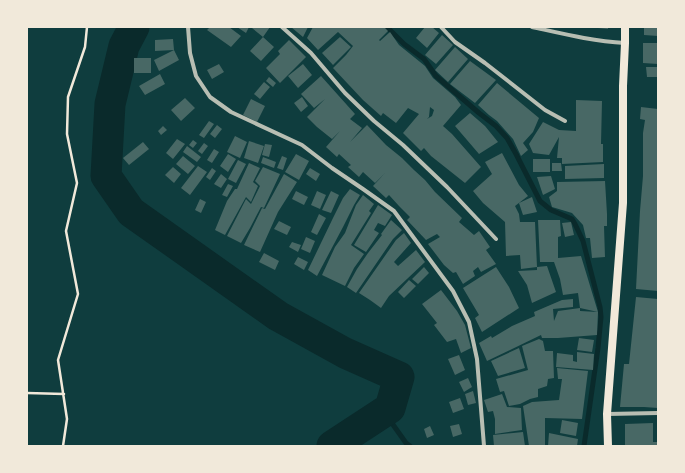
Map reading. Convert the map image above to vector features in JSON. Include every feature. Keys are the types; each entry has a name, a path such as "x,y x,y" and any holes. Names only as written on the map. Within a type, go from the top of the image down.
{"main road":[{"path":"608,446 607,414 623,203 623,86 625,27"}],"street":[{"path":"188,27 190,53 196,76 210,97 231,112 302,146 394,211 453,291 469,322 477,359 484,446"},
{"path":"282,27 311,54 345,93 447,187 496,239"},
{"path":"441,27 455,42 485,63 545,110 565,121"},
{"path":"532,27 577,37 625,43"},
{"path":"607,414 658,413"}],"path":[{"path":"63,446 67,419 58,360 78,294 66,230 77,183 67,134 68,97 86,47 87,27"},
{"path":"27,392 64,394"}],"building":[{"path":"210,27 229,27 241,36 231,47 207,30"},
{"path":"237,27 249,27 246,33"},
{"path":"270,27 263,37 252,28"},
{"path":"291,27 308,27 303,37"},
{"path":"313,27 384,27 388,31 379,40 380,41 390,32 399,45 425,66 433,78 455,97 461,105 443,126 481,167 465,183 431,156 424,148 421,151 403,133 419,114 408,108 396,123 383,113 381,116 363,100 333,68 353,46 338,32 318,50 307,38","holes":["430,107 434,110 432,116 427,119 429,117"]},
{"path":"425,27 432,27 439,33 427,48 416,38"},
{"path":"608,27 608,29 598,28"},
{"path":"644,27 658,27 658,36 644,35"},
{"path":"442,35 453,45 436,64 425,55"},
{"path":"263,37 274,47 261,61 250,51"},
{"path":"340,37 351,47 333,65 322,53"},
{"path":"173,39 174,50 155,51 155,40"},
{"path":"289,40 306,57 280,83 266,68 280,54 278,51"},
{"path":"643,43 658,43 658,64 643,63"},
{"path":"455,47 468,59 448,82 435,70"},
{"path":"174,50 179,60 159,71 154,60"},
{"path":"134,58 151,58 151,73 134,73"},
{"path":"470,61 496,80 475,103 450,84"},
{"path":"219,64 224,72 212,79 207,70"},
{"path":"303,64 312,75 298,88 288,76"},
{"path":"646,67 658,67 658,77 647,77"},
{"path":"160,74 165,84 145,95 139,86"},
{"path":"321,76 355,114 350,119 362,128 350,142 367,125 386,145 425,180 435,192 462,218 459,222 474,235 479,231 490,247 486,250 496,264 481,272 478,267 473,271 475,276 463,284 456,272 453,273 444,265 428,244 440,237 437,234 426,240 407,220 410,217 389,195 386,198 373,186 385,173 375,183 363,172 359,177 348,167 351,165 339,154 337,157 326,147 340,131 332,139 307,117 325,99 314,108 301,94"},
{"path":"269,77 276,83 273,87 266,81"},
{"path":"264,82 270,87 260,99 254,94"},
{"path":"497,83 539,118 533,132 523,143 528,150 521,156 513,139 497,121 478,105"},
{"path":"302,97 308,106 301,112 294,103"},
{"path":"185,98 195,108 181,121 171,110"},
{"path":"251,99 265,106 257,122 243,115"},
{"path":"576,100 602,101 601,144 603,144 603,162 562,164 562,158 557,158 559,137 549,155 533,153 529,144 543,122 559,130 576,131"},
{"path":"641,107 658,109 658,291 636,289 643,176 643,133 645,120 640,119"},
{"path":"470,113 485,126 498,142 479,154 455,126"},
{"path":"209,121 214,124 204,138 199,135"},
{"path":"217,125 222,129 215,138 210,134"},
{"path":"163,126 167,130 161,135 158,131"},
{"path":"235,136 247,142 240,158 227,152"},
{"path":"177,139 185,144 173,159 166,153"},
{"path":"193,140 197,143 193,148 189,145"},
{"path":"249,141 264,146 258,163 244,158"},
{"path":"143,142 149,149 129,165 123,158"},
{"path":"204,143 208,146 202,154 198,151"},
{"path":"265,144 272,145 269,157 262,155"},
{"path":"187,146 201,157 197,162 183,152"},
{"path":"214,149 219,152 212,163 207,160"},
{"path":"502,153 519,185 528,196 515,206 519,214 520,222 535,222 537,267 521,269 520,255 506,256 505,222 483,203 473,191 492,174 485,162"},
{"path":"228,154 236,159 228,172 220,166"},
{"path":"296,154 309,161 299,180 285,172"},
{"path":"183,156 195,166 188,174 176,164"},
{"path":"282,156 287,158 283,170 277,168"},
{"path":"263,157 276,162 274,168 261,163"},
{"path":"533,159 550,159 550,172 533,172"},
{"path":"238,160 246,164 236,183 228,179"},
{"path":"249,163 260,168 253,182 258,186 251,202 246,197 225,235 215,230 227,201 235,189 237,189"},
{"path":"552,163 561,163 562,171 552,171"},
{"path":"604,164 604,178 565,179 565,166"},
{"path":"198,166 207,172 190,195 181,188"},
{"path":"173,167 181,174 174,183 165,175"},
{"path":"263,167 280,174 264,208 261,207 241,243 227,236 246,199 251,204 260,186 255,181"},
{"path":"212,168 216,171 210,180 206,177"},
{"path":"310,168 320,174 316,181 306,174"},
{"path":"221,174 227,179 221,188 214,184"},
{"path":"284,174 297,182 278,212 260,252 244,245 262,208 265,209"},
{"path":"551,176 555,189 543,195 537,177"},
{"path":"605,181 607,226 604,226 605,257 592,258 590,238 586,238 583,225 572,213 552,207 549,197 557,191 557,182"},
{"path":"228,184 233,186 227,197 222,195"},
{"path":"350,189 360,195 317,276 308,270 343,198"},
{"path":"296,191 308,197 304,205 292,199"},
{"path":"317,191 326,195 320,209 311,205"},
{"path":"331,191 339,195 331,213 322,210"},
{"path":"363,195 374,204 369,211 371,213 351,245 364,254 354,268 345,286 322,275 335,247 345,233 356,205"},
{"path":"532,197 537,212 523,215 519,203"},
{"path":"200,199 206,202 201,213 195,210"},
{"path":"378,205 392,215 385,226 378,223 374,230 379,233 366,252 354,245"},
{"path":"319,214 326,218 317,235 311,232"},
{"path":"391,220 402,230 393,239 356,293 347,287 357,269"},
{"path":"538,220 560,220 561,236 558,237 558,258 581,256 598,312 580,308 578,293 563,295 560,279 554,262 540,262"},
{"path":"279,221 291,227 287,235 274,229"},
{"path":"571,222 574,235 565,237 562,223"},
{"path":"404,233 411,243 394,262 398,266 416,250 425,262 389,296 381,308 359,293 396,240"},
{"path":"306,237 315,241 310,253 301,249"},
{"path":"292,242 301,245 298,252 289,247"},
{"path":"264,253 279,261 275,270 259,262"},
{"path":"298,257 308,262 304,270 294,264"},
{"path":"547,266 556,292 532,303 527,285 518,271 537,270 537,267"},
{"path":"424,267 429,273 418,284 412,279"},
{"path":"496,267 509,287 519,308 482,332 475,318 479,315 463,288"},
{"path":"409,280 416,286 404,298 398,292"},
{"path":"441,290 457,311 465,325 471,348 461,353 456,339 447,342 434,325 437,323 422,304"},
{"path":"636,297 658,299 658,408 620,407 624,364 629,364"},
{"path":"573,299 573,307 553,309 554,321 558,311 580,308 580,311 598,312 597,335 542,338 541,335 487,361 479,343 535,316 534,312 562,300"},
{"path":"579,338 594,340 592,352 577,350"},
{"path":"539,339 543,341 545,351 553,351 554,378 548,379 547,386 538,389 538,397 520,404 509,406 504,391 500,392 496,379 528,370 522,346"},
{"path":"519,348 525,368 498,376 491,361"},
{"path":"577,352 594,354 593,370 556,367 557,353 573,355 573,361 577,362"},
{"path":"459,355 465,370 455,375 448,359"},
{"path":"557,368 588,371 582,419 545,418 545,446 529,446 523,406 532,402 559,400 562,379 558,379"},
{"path":"468,378 472,387 464,392 459,382"},
{"path":"473,391 476,403 468,405 465,394"},
{"path":"502,394 507,407 521,408 522,430 495,434 495,419 493,411 488,412 484,400"},
{"path":"460,398 464,409 453,413 449,402"},
{"path":"562,420 578,423 576,436 560,433"},
{"path":"653,423 653,442 658,442 658,446 625,446 625,424"},
{"path":"459,424 462,434 453,437 450,426"},
{"path":"430,426 434,435 427,438 424,429"},
{"path":"523,432 525,446 494,446 493,435"},
{"path":"549,433 578,439 577,446 548,446"}],"waterway":[{"path":"134,27 124,46 110,104 106,176 131,212 278,316 345,353 399,377 390,408 332,446"},
{"path":"387,27 404,44 424,59 436,76 496,126 507,138 540,201 551,210 572,219 583,241 600,307 601,317 584,446"},
{"path":"384,412 406,443 410,446"}]}
